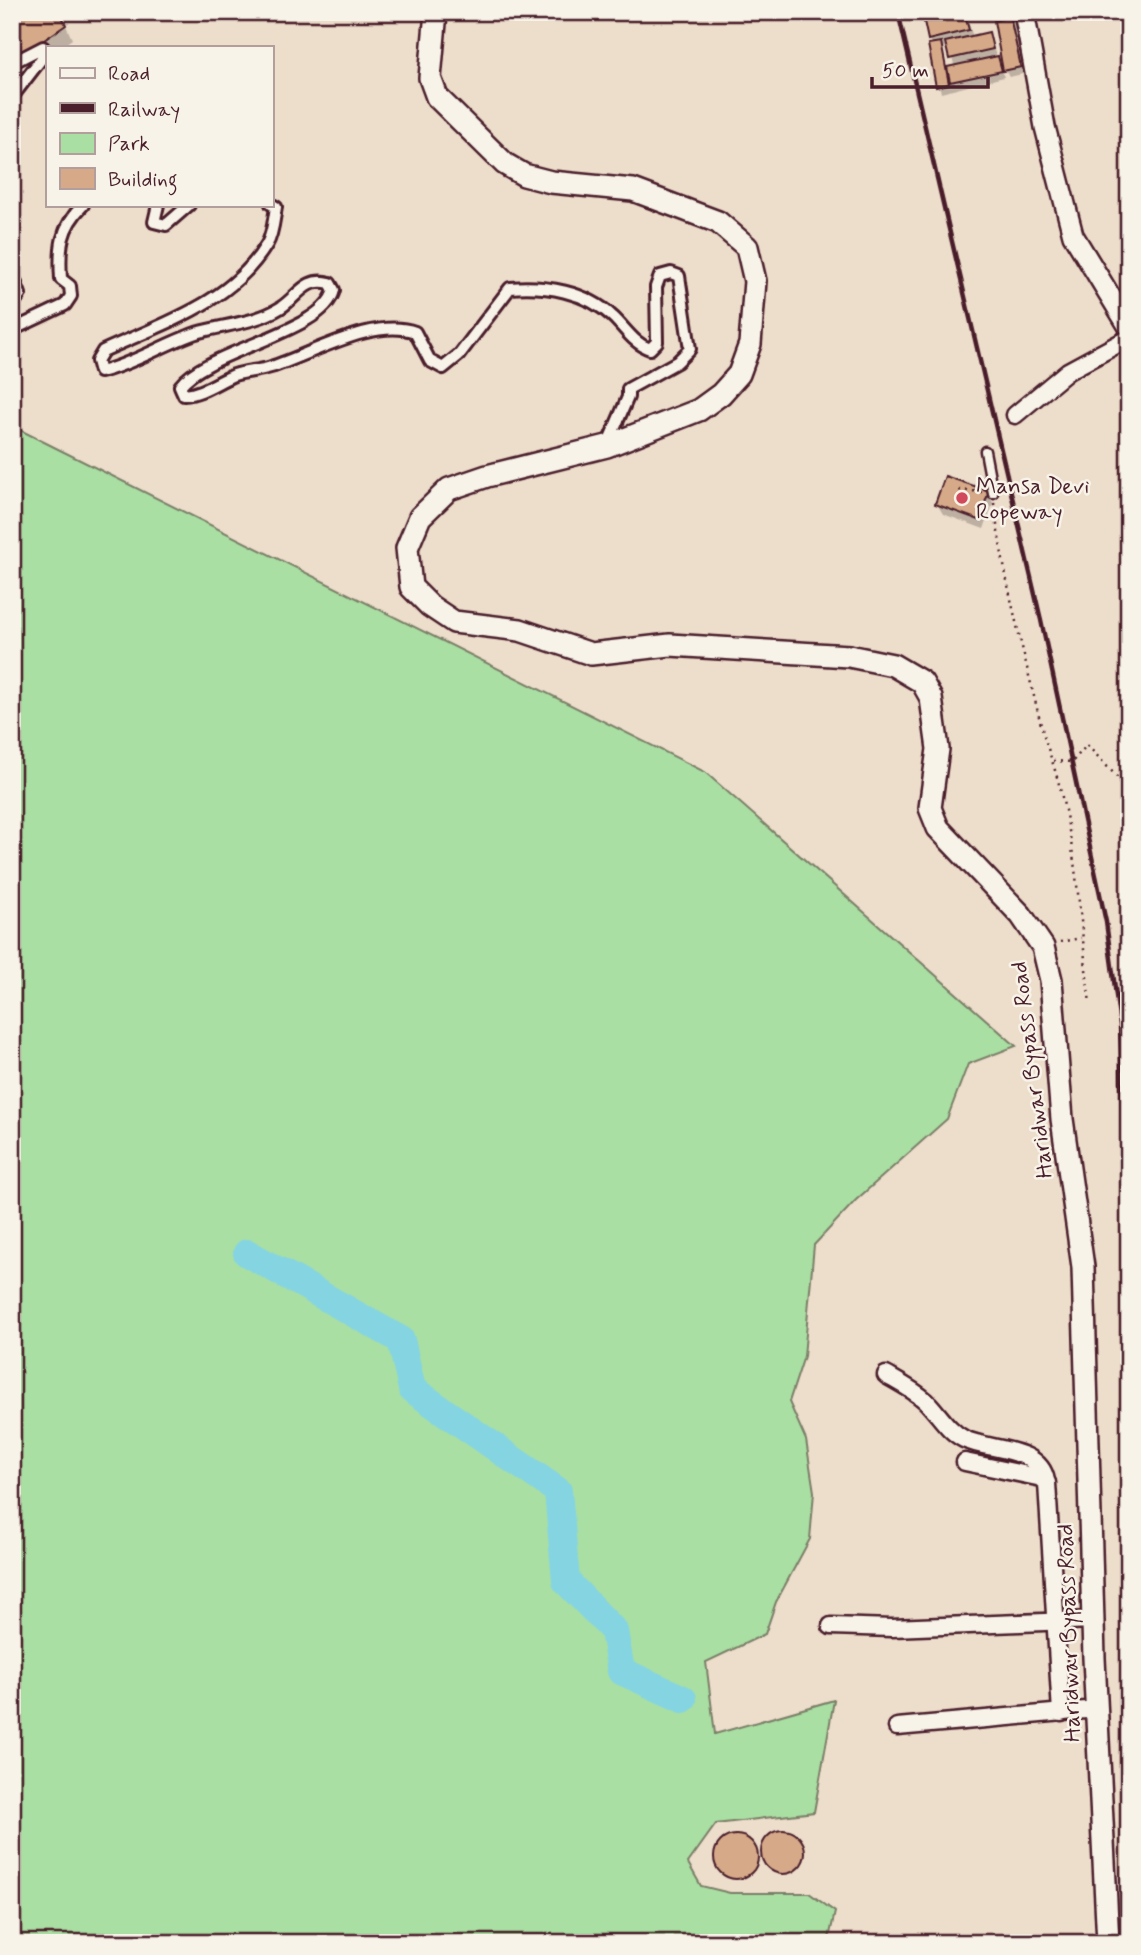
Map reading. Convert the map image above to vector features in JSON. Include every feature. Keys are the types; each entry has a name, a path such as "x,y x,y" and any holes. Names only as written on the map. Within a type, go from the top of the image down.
{"main road":[{"name":"Haridwar Bypass Road","path":"436,12 430,78 437,97 505,164 524,175 551,182 632,190 718,222 747,247 755,281 750,344 739,374 721,394 699,410 607,446 487,476 449,489 420,517 407,548 411,587 430,606 454,622 520,630 566,649 591,654 670,645 849,656 893,665 922,682 931,698 938,749 930,808 938,828 1021,915 1043,947 1051,980 1062,1119 1083,1267 1093,1620 1108,1943"}],"street":[{"path":"1024,12 1045,127 1073,235 1129,327"},
{"path":"12,64 43,47 42,58 12,97"},
{"path":"273,205 276,207 268,242 237,282 182,317 103,351 97,360 100,372 195,334 265,315 280,308 307,283 321,281 330,283 334,290 332,300 320,310 265,340 189,374 180,386 184,395 194,395 236,374 270,367 380,328 400,326 415,332 430,361 443,368 459,355 510,288 541,286 572,294 611,314 640,346 650,348 657,342 656,286 660,276 671,273 680,276 690,349 677,362 628,389 628,397 607,446"},
{"path":"12,330 65,305 71,296 70,286 61,279 62,243 64,227 82,206"},
{"path":"158,206 154,222 166,225 189,206"},
{"path":"12,274 20,294 12,305"},
{"path":"1015,415 1068,371 1129,338"},
{"path":"886,1375 915,1391 963,1439 985,1447 1024,1455 1038,1465 1046,1481 1061,1713"},
{"path":"965,1462 1046,1481"},
{"path":"831,1626 892,1628 1093,1620"},
{"path":"897,1727 1097,1709"}],"lane":[{"path":"985,451 993,493"}],"path":[{"path":"959,490 993,493 998,535 1078,872 1077,893 1090,1003"},
{"path":"1053,761 1072,762 1087,745 1119,779 1129,836"},
{"path":"1043,947 1082,938"}],"green space":[{"path":"12,426 705,772 1016,1046 968,1064 947,1119 856,1200 814,1245 804,1356 789,1402 806,1440 814,1492 810,1539 776,1602 765,1634 706,1662 715,1734 834,1700 814,1812 716,1824 688,1863 701,1886 730,1893 809,1893 835,1912 828,1943 12,1943"}],"building":[{"path":"12,12 60,12 66,25 22,55 17,51 12,55"},
{"path":"922,12 964,12 969,30 928,40"},
{"path":"1010,17 1021,67 1003,71 994,21"},
{"path":"989,32 993,49 949,59 945,42"},
{"path":"941,42 949,84 936,87 928,44"},
{"path":"998,56 1002,71 950,82 947,67"},
{"name":"Mansa Devi Ropeway","path":"945,476 989,491 979,520 935,504"},
{"path":"783,1830 799,1836 805,1852 799,1868 783,1874 767,1868 761,1852 767,1836"},
{"path":"736,1835 751,1842 758,1857 751,1872 736,1879 721,1872 714,1857 721,1842"}],"waterway":[{"path":"247,1253 401,1340 412,1389 558,1491 566,1581 614,1631 621,1671 683,1699"}],"railway":[{"path":"898,12 1041,620 1106,922 1120,1025 1129,1331"}],"place":[{"name":"Mansa Devi Ropeway","path":"962,498"}]}
